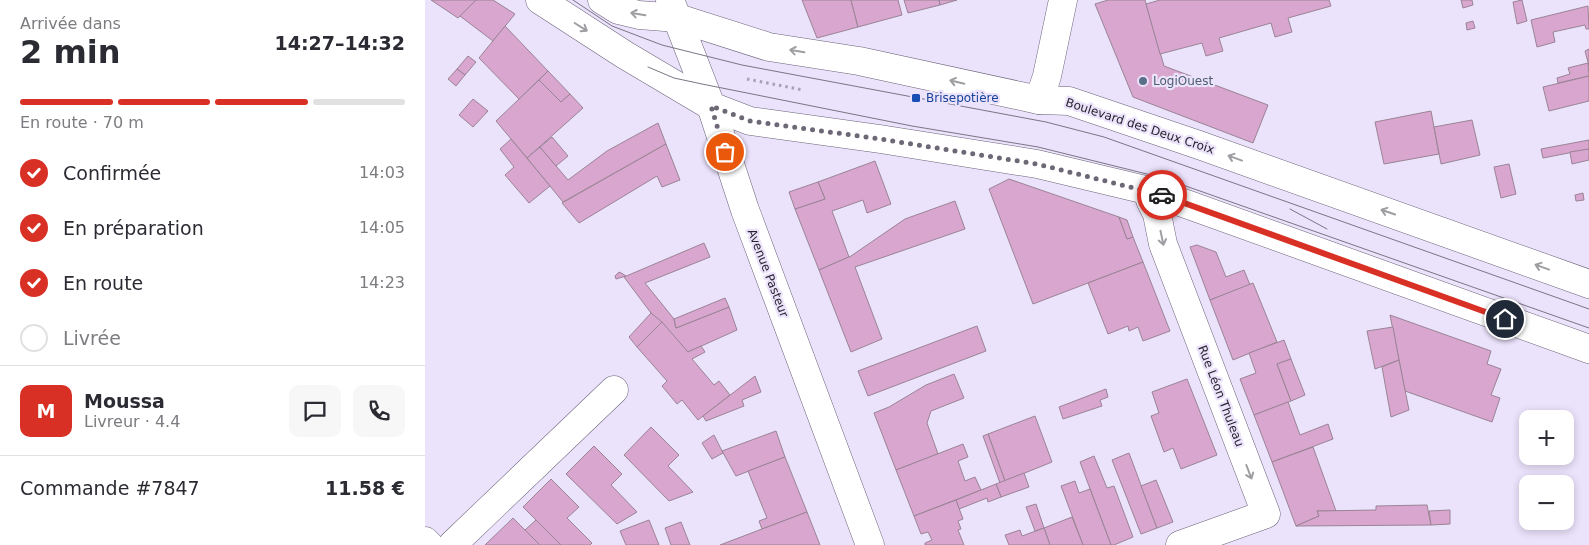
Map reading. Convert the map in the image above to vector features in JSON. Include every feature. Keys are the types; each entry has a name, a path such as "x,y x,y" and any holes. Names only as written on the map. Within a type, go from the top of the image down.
{"street":[{"path":"540,0 711,106 750,121 1037,164 1150,191 1589,349"},
{"name":"Boulevard des Deux Croix","path":"602,0 625,11 674,9 769,47 869,63 1039,100 1069,101 1589,284"},
{"path":"1039,100 1047,76 1063,0"},
{"name":"Avenue Pasteur","path":"674,9 711,106 745,210 871,545"},
{"name":"Rue Léon Thuleau","path":"1150,191 1150,200 1157,214 1163,244 1265,514 1180,545"},
{"path":"452,545 615,390"},
{"path":"425,542 429,545"}],"path":[{"path":"747,79 803,90"}],"building":[{"path":"431,0 476,0 458,18"},
{"path":"476,0 493,0 515,14 493,41 460,16"},
{"path":"802,0 851,0 858,27 817,38"},
{"path":"851,0 898,0 902,15 858,27"},
{"path":"904,0 939,0 940,5 908,13"},
{"path":"939,0 957,0 940,5"},
{"path":"1108,0 1145,0 1164,66 1268,105 1253,143 1133,97 1095,4"},
{"path":"1160,0 1329,0 1331,6 1288,18 1292,32 1275,37 1271,23 1219,38 1223,51 1206,56 1202,43 1160,54 1146,4"},
{"path":"1461,0 1472,0 1473,5 1463,8"},
{"path":"1522,0 1527,21 1517,24 1513,2"},
{"path":"1588,6 1589,29 1586,29 1585,25 1553,32 1555,42 1537,47 1531,20"},
{"path":"1473,21 1475,28 1467,30 1466,23"},
{"path":"505,26 548,71 519,99 479,58"},
{"path":"1589,49 1589,66 1585,51"},
{"path":"468,56 476,62 465,75 457,69"},
{"path":"1588,63 1589,76 1558,83 1557,78 1570,74 1568,68"},
{"path":"457,69 465,75 456,86 448,79"},
{"path":"548,71 570,94 561,102 539,80"},
{"path":"1589,76 1589,101 1549,111 1543,87"},
{"path":"539,80 561,102 570,94 583,108 527,158 496,121"},
{"path":"473,99 488,111 473,127 459,115"},
{"path":"1431,111 1439,154 1384,164 1375,122"},
{"path":"1472,120 1480,155 1441,164 1434,127"},
{"path":"658,123 666,144 563,202 527,158 540,147 568,180 607,151"},
{"path":"552,137 568,156 556,166 540,147"},
{"path":"511,139 550,186 529,203 505,175 514,167 500,149"},
{"path":"1589,140 1589,149 1543,158 1541,149"},
{"path":"666,144 680,180 662,187 657,176 579,223 562,203"},
{"path":"1589,149 1589,160 1572,164 1570,152"},
{"path":"875,161 891,204 867,213 863,200 832,211 849,257 819,270 795,209 825,199 818,182"},
{"path":"1509,164 1516,194 1501,198 1494,167"},
{"path":"1009,179 1119,217 1127,239 1133,237 1143,262 1033,304 989,189"},
{"path":"818,182 825,199 795,209 789,192"},
{"path":"1583,193 1584,200 1576,201 1575,195"},
{"path":"955,201 965,229 855,267 882,339 851,352 819,270 851,256 905,219"},
{"path":"1119,217 1127,220 1133,237 1127,239"},
{"path":"704,243 710,257 645,283 674,319 676,328 729,307 737,330 688,352 651,313 624,277"},
{"path":"1197,245 1216,252 1226,277 1244,270 1250,285 1210,300 1190,247"},
{"path":"1143,262 1170,331 1143,341 1138,327 1129,331 1128,326 1108,334 1088,283"},
{"path":"619,272 626,276 616,279 615,276"},
{"path":"1253,283 1277,342 1233,360 1210,300"},
{"path":"725,298 729,307 676,328 674,319"},
{"path":"651,313 662,322 637,347 629,337"},
{"path":"1390,315 1491,351 1487,364 1501,369 1491,395 1500,398 1492,422 1405,391"},
{"path":"662,322 688,352 701,346 705,352 692,359 714,385 719,381 730,395 698,420 682,400 677,404 662,386 667,381 637,347"},
{"path":"977,326 986,351 868,396 858,371"},
{"path":"1393,327 1399,360 1375,369 1367,331"},
{"path":"1284,340 1291,359 1277,364 1291,401 1254,415 1240,379 1256,373 1249,353"},
{"path":"1291,359 1305,395 1291,401 1277,364"},
{"path":"1399,360 1409,410 1391,417 1382,367"},
{"path":"954,374 964,398 931,411 927,423 938,454 896,470 874,413 889,407 926,385"},
{"path":"755,376 761,392 742,400 744,406 706,421 703,416"},
{"path":"1187,379 1217,455 1181,469 1173,448 1164,452 1151,416 1159,413 1152,392"},
{"path":"1106,389 1108,397 1100,400 1102,406 1063,419 1059,407"},
{"path":"1288,402 1300,435 1328,424 1333,439 1272,462 1254,415"},
{"path":"1035,416 1052,462 1005,481 988,434"},
{"path":"651,427 679,455 668,466 693,492 669,501 624,455"},
{"path":"776,431 785,457 736,476 722,451"},
{"path":"988,434 1005,481 1000,483 983,436"},
{"path":"714,435 723,453 712,459 702,443"},
{"path":"963,444 968,457 958,461 965,481 975,477 981,490 914,516 896,470"},
{"path":"594,446 622,474 611,485 637,512 617,524 566,474"},
{"path":"1313,447 1336,511 1317,511 1319,516 1296,526 1272,462"},
{"path":"1129,453 1157,528 1141,534 1112,460"},
{"path":"1094,456 1107,488 1114,486 1133,537 1114,545 1111,545 1080,462"},
{"path":"785,457 807,512 762,529 759,521 767,518 748,471"},
{"path":"1024,473 1029,487 1001,497 996,484"},
{"path":"551,479 579,507 567,518 592,543 590,545 561,545 523,507"},
{"path":"1156,480 1173,522 1157,528 1141,486"},
{"path":"1075,481 1079,493 1090,489 1111,545 1083,545 1061,486"},
{"path":"996,484 1001,497 988,502 987,498 959,509 956,500"},
{"path":"956,500 963,519 958,521 961,529 958,530 964,545 925,545 925,543 932,540 928,532 921,534 914,516"},
{"path":"1036,504 1044,528 1035,531 1026,507"},
{"path":"1427,505 1431,525 1296,526 1319,516 1317,511 1376,510 1376,506"},
{"path":"1450,510 1450,524 1431,525 1429,511"},
{"path":"807,512 820,545 720,545 762,529"},
{"path":"1072,517 1083,545 1050,545 1044,528"},
{"path":"513,518 540,545 485,545"},
{"path":"536,520 561,545 540,545 525,530"},
{"path":"649,520 659,545 626,545 620,531"},
{"path":"681,522 690,545 671,545 665,528"},
{"path":"1044,528 1050,545 1009,545 1005,535 1020,530 1022,536"}],"tram line":[{"path":"573,0 612,26 662,45 742,65 1046,122 1104,137 1589,309"},
{"path":"648,67 674,78 912,126 1038,147 1163,178 1589,328"},
{"path":"1290,209 1327,229"}],"way so far":[{"path":"725,152 711,106 750,121 1037,164 1162,195"}],"place":[{"name":"LogiOuest","path":"1143,81"},
{"name":"Brisepotière","path":"916,98"}],"route":[{"path":"1162,195 1505,319"}]}
